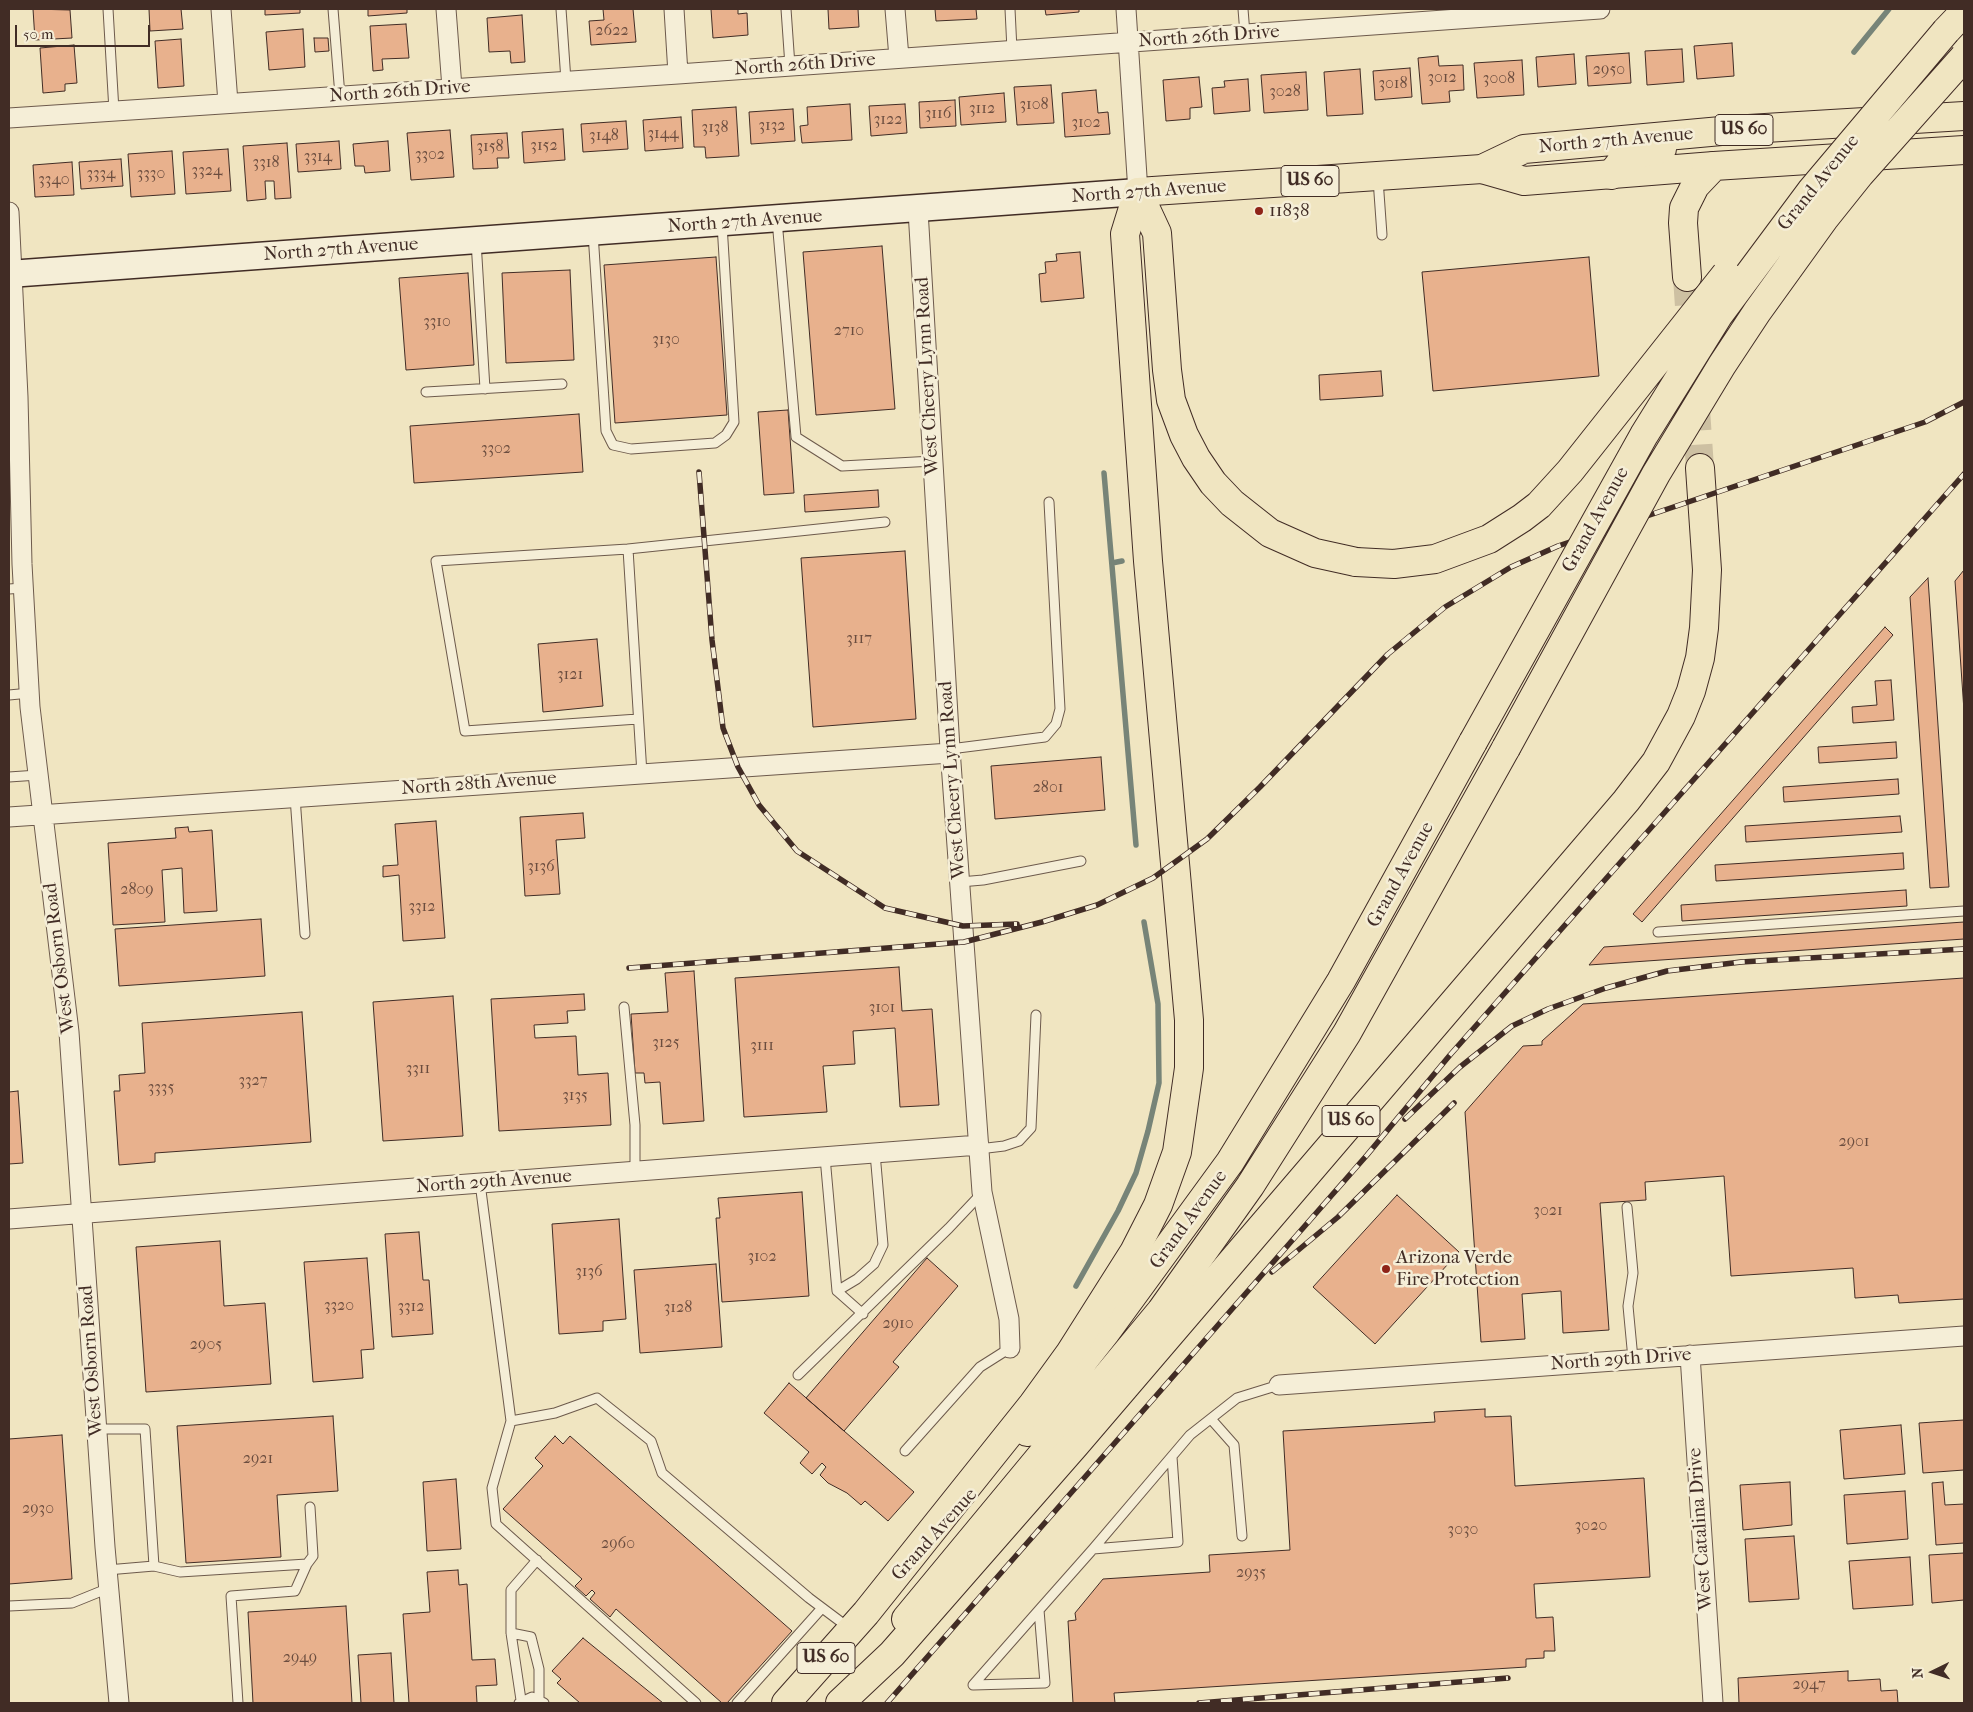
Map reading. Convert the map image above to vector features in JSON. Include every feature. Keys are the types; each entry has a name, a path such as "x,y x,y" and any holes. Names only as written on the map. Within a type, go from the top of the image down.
{"main road":[{"path":"1138,192 1157,233 1167,370 1172,400 1184,435 1196,458 1213,483 1232,503 1270,533 1315,553 1374,564 1414,562 1455,553 1506,530 1539,505 1593,443 1862,105 1955,21"},
{"name":"Grand Avenue","path":"786,1703 1040,1417 1205,1198 1298,1055 1381,911 1648,426 1718,316 1811,191 1955,21"},
{"name":"Grand Avenue","path":"839,1703 1155,1318 1208,1247 1264,1166 1343,1041 1656,474 1752,319 1824,219 1860,174 1964,57"},
{"name":"North 27th Avenue","path":"1482,169 1524,149 1732,130 1964,116"},
{"path":"1611,175 1622,161 1633,156 1712,142 1732,130"},
{"name":"North 27th Avenue","path":"11,274 918,210 1138,192 1482,169 1524,181 1714,166 1964,150"},
{"name":"US 60","path":"1687,277 1682,222 1684,208 1695,186 1714,166"},
{"name":"US 60","path":"858,1621 1033,1404 1097,1312 1134,1252 1158,1205 1177,1152 1182,1127 1189,1068 1189,1020 1148,561 1125,234 1138,192"},
{"name":"US 60","path":"839,1703 892,1654 1075,1445 1620,808 1656,762 1681,716 1690,691 1703,635 1707,570 1700,468"}],"street":[{"path":"221,9 228,103"},
{"path":"446,9 452,88"},
{"path":"674,9 678,74"},
{"path":"895,9 899,58"},
{"path":"1126,9 1138,192"},
{"name":"North 26th Drive","path":"9,118 1245,34 1359,18 1588,9"},
{"name":"West Cheery Lynn Road","path":"918,210 950,750 982,1192 1009,1319 1010,1348"},
{"name":"West Osborn Road","path":"9,212 16,589 70,1032 97,1429 119,1703"},
{"name":"North 28th Avenue","path":"9,817 642,774 950,750"},
{"name":"North 29th Avenue","path":"9,1219 875,1153 979,1147"},
{"name":"North 29th Drive","path":"1279,1385 1964,1336"},
{"name":"West Catalina Drive","path":"1690,1355 1713,1703"}],"lane":[{"path":"108,9 114,111"},
{"path":"333,9 340,96"},
{"path":"561,9 566,81"},
{"path":"786,9 790,66"},
{"path":"1010,9 1012,50"},
{"path":"1243,9 1245,34"},
{"path":"1378,176 1382,235"},
{"path":"777,220 796,437 842,466 933,461"},
{"path":"593,233 606,431 613,445 631,449 715,443 726,434 734,422 722,224"},
{"path":"476,241 486,389"},
{"path":"426,392 562,384"},
{"path":"950,750 1045,737 1056,724 1060,709 1049,502"},
{"path":"638,720 465,731 436,562 628,549 885,522"},
{"path":"628,549 642,774"},
{"path":"9,695 30,693"},
{"path":"9,777 38,775"},
{"path":"295,797 304,934"},
{"path":"960,882 983,880 1080,861"},
{"path":"1658,932 1964,911"},
{"path":"624,1007 635,1125 635,1171"},
{"path":"979,1147 1004,1146 1019,1141 1031,1128 1036,1015"},
{"path":"837,1291 874,1264 883,1245 875,1153"},
{"path":"825,1157 837,1291 863,1314"},
{"path":"480,1183 511,1420 492,1488 496,1524 696,1703"},
{"path":"798,1375 863,1314 982,1192"},
{"path":"1627,1207 1633,1273 1628,1306 1633,1359"},
{"path":"905,1451 980,1367 1010,1348"},
{"path":"1039,1610 1045,1683 973,1684 1093,1549 1190,1435 1237,1398 1279,1385"},
{"path":"511,1420 555,1413 597,1398 651,1440 662,1473 822,1608 858,1621"},
{"path":"1211,1419 1234,1445 1242,1536"},
{"path":"97,1429 145,1428 154,1566"},
{"path":"1093,1549 1178,1542 1172,1457"},
{"path":"238,1703 231,1596 295,1591 307,1564 313,1556 310,1507"},
{"path":"511,1633 531,1636 540,1669 541,1701 532,1697 520,1702 511,1633 511,1590 537,1560"},
{"path":"9,1606 72,1602 108,1579 154,1566 180,1572 307,1564"},
{"path":"737,1703 822,1608"}],"building":[{"path":"33,9 70,10 72,38 35,40"},
{"path":"149,9 181,9 183,29 150,31"},
{"path":"265,9 300,9 300,13 265,15"},
{"path":"368,9 407,9 407,13 368,16"},
{"path":"603,9 633,9 636,42 591,45 589,21 604,20"},
{"path":"711,9 738,9 738,14 747,13 748,35 713,38"},
{"path":"828,9 858,9 859,27 829,29"},
{"path":"935,9 976,9 977,19 936,21"},
{"path":"1045,9 1079,9 1079,12 1046,15"},
{"path":"522,15 525,62 511,63 510,51 489,52 487,18"},
{"path":"406,24 409,58 382,59 383,70 373,71 370,26"},
{"path":"303,29 305,67 269,70 266,32"},
{"path":"314,38 328,38 329,51 315,52"},
{"path":"181,39 184,86 158,88 155,41"},
{"path":"1732,43 1734,76 1697,79 1694,46"},
{"path":"74,45 77,83 65,84 65,91 43,93 40,48"},
{"path":"1682,49 1684,82 1647,85 1645,51"},
{"path":"1629,53 1631,83 1588,86 1586,56"},
{"path":"1574,54 1576,84 1538,87 1536,57"},
{"path":"1438,56 1439,66 1463,65 1464,90 1449,91 1450,102 1422,104 1418,58"},
{"path":"1522,60 1524,95 1477,98 1474,63"},
{"path":"1410,68 1412,97 1375,100 1373,71"},
{"path":"1360,69 1363,114 1327,116 1324,72"},
{"path":"1306,72 1308,110 1264,113 1261,75"},
{"path":"1199,77 1202,107 1190,108 1190,119 1166,121 1163,80"},
{"path":"1248,79 1250,111 1214,114 1212,88 1225,87 1224,81"},
{"path":"1051,85 1054,123 1017,125 1014,87"},
{"path":"1096,90 1098,113 1108,112 1110,134 1065,137 1062,93"},
{"path":"1004,93 1006,122 961,125 959,97"},
{"path":"955,100 956,126 920,128 919,102"},
{"path":"850,104 852,140 802,143 800,126 808,125 807,107"},
{"path":"905,104 907,133 871,136 869,106"},
{"path":"736,107 739,156 706,158 705,147 694,147 692,110"},
{"path":"793,109 795,141 751,144 749,112"},
{"path":"681,117 683,148 645,151 643,120"},
{"path":"626,121 628,149 583,152 581,124"},
{"path":"563,129 565,160 524,163 522,132"},
{"path":"450,130 454,177 411,180 407,133"},
{"path":"507,133 509,158 497,158 498,168 473,169 471,135"},
{"path":"339,141 341,169 298,172 296,144"},
{"path":"388,141 390,171 365,173 364,166 355,166 353,144"},
{"path":"287,143 291,198 275,199 274,181 265,181 266,199 247,201 243,146"},
{"path":"228,149 231,191 186,194 183,152"},
{"path":"172,151 175,194 131,197 128,154"},
{"path":"121,159 123,186 81,189 79,162"},
{"path":"72,162 74,195 35,197 33,165"},
{"path":"882,246 895,409 816,415 803,252"},
{"path":"1080,252 1084,298 1041,302 1039,274 1046,273 1045,262 1057,261 1056,254"},
{"path":"716,257 727,415 615,423 604,265"},
{"path":"1589,257 1599,376 1433,391 1422,272"},
{"path":"570,270 574,360 506,363 502,273"},
{"path":"468,273 474,365 406,370 399,278"},
{"path":"1381,371 1383,396 1320,400 1319,375"},
{"path":"788,410 794,493 764,495 758,412"},
{"path":"579,414 583,472 414,483 410,426"},
{"path":"878,490 879,507 805,512 804,495"},
{"path":"905,551 916,719 813,727 801,558"},
{"path":"1964,570 1964,711 1955,581"},
{"path":"1928,578 1949,887 1930,888 1910,597"},
{"path":"1885,627 1893,635 1642,922 1633,914"},
{"path":"597,639 603,706 543,712 538,644"},
{"path":"1891,680 1894,720 1853,723 1852,707 1877,705 1875,681"},
{"path":"1896,742 1897,758 1819,763 1818,747"},
{"path":"1101,757 1105,810 995,819 991,766"},
{"path":"1898,779 1899,794 1784,802 1783,787"},
{"path":"583,813 585,838 556,840 560,894 525,896 520,817"},
{"path":"1900,816 1902,832 1746,842 1745,826"},
{"path":"436,821 445,938 403,941 399,875 383,877 383,866 398,865 395,824"},
{"path":"188,827 189,832 212,830 217,911 184,913 182,868 162,870 165,922 113,925 108,843 176,838 175,828"},
{"path":"1903,853 1904,869 1716,881 1715,865"},
{"path":"1906,890 1907,906 1682,921 1681,905"},
{"path":"261,919 265,976 119,986 115,929"},
{"path":"1964,922 1964,939 1589,965 1604,947"},
{"path":"899,967 902,1011 932,1009 939,1105 900,1107 895,1028 853,1031 855,1064 823,1066 827,1112 744,1117 735,978"},
{"path":"694,971 704,1121 663,1124 660,1082 645,1083 644,1073 635,1073 631,1014 668,1012 665,973"},
{"path":"1964,978 1964,1299 1899,1303 1898,1295 1855,1298 1853,1268 1731,1276 1724,1176 1645,1182 1646,1200 1600,1203 1609,1330 1563,1333 1561,1291 1522,1294 1525,1339 1481,1342 1465,1112 1523,1046 1542,1045 1542,1041 1583,1004"},
{"path":"584,994 585,1010 567,1011 568,1023 534,1025 535,1038 576,1036 578,1075 608,1073 611,1125 499,1131 491,999"},
{"path":"453,996 463,1136 383,1141 373,1002"},
{"path":"302,1012 311,1142 155,1153 155,1162 119,1165 114,1091 120,1091 119,1075 145,1073 142,1023"},
{"path":"18,1091 23,1163 9,1164 9,1092"},
{"path":"802,1192 809,1296 722,1302 716,1218 720,1218 718,1198"},
{"name":"Arizona Verde Fire Protection","path":"1397,1195 1459,1252 1375,1344 1313,1287"},
{"path":"619,1219 626,1319 603,1321 603,1331 559,1334 552,1224"},
{"path":"419,1232 423,1280 429,1280 433,1334 392,1337 385,1234"},
{"path":"220,1241 224,1306 265,1303 271,1384 146,1392 136,1247"},
{"path":"367,1258 374,1349 361,1350 363,1378 313,1382 304,1262"},
{"path":"927,1258 958,1286 893,1362 899,1367 844,1431 806,1398"},
{"path":"716,1264 722,1347 640,1353 634,1270"},
{"path":"789,1383 914,1492 888,1521 865,1501 861,1505 847,1493 828,1483 820,1475 826,1467 822,1463 812,1474 800,1463 809,1452 764,1413"},
{"path":"1485,1409 1485,1417 1511,1416 1515,1486 1644,1478 1650,1577 1534,1584 1536,1618 1553,1617 1555,1651 1544,1651 1544,1658 1526,1659 1526,1667 1114,1693 1115,1703 1073,1703 1068,1621 1076,1620 1075,1613 1103,1579 1210,1572 1209,1555 1290,1550 1283,1431 1435,1422 1434,1412"},
{"path":"333,1416 338,1491 277,1495 281,1557 186,1563 177,1426"},
{"path":"1964,1420 1964,1470 1923,1473 1919,1423"},
{"path":"1901,1425 1905,1474 1844,1479 1840,1430"},
{"path":"62,1435 72,1579 9,1584 9,1439"},
{"path":"555,1436 563,1444 570,1436 792,1631 727,1703 722,1703 616,1609 610,1617 590,1599 595,1593 592,1590 586,1596 575,1586 582,1579 503,1509 543,1466 535,1458"},
{"path":"456,1479 461,1549 427,1551 423,1482"},
{"path":"1790,1482 1792,1525 1743,1530 1740,1485"},
{"path":"1943,1482 1945,1505 1964,1504 1964,1543 1936,1545 1932,1483"},
{"path":"1905,1491 1908,1539 1847,1544 1844,1495"},
{"path":"1794,1536 1799,1599 1749,1602 1745,1539"},
{"path":"1964,1553 1964,1600 1932,1603 1929,1555"},
{"path":"1910,1557 1913,1605 1853,1609 1849,1561"},
{"path":"458,1570 459,1585 467,1584 472,1660 495,1659 497,1685 476,1686 477,1703 409,1703 403,1614 430,1612 427,1572"},
{"path":"346,1606 352,1703 253,1703 248,1612"},
{"path":"583,1638 663,1703 580,1703 557,1683 561,1679 552,1671"},
{"path":"391,1653 394,1703 361,1703 358,1655"},
{"path":"1848,1671 1848,1681 1880,1679 1881,1691 1897,1690 1898,1703 1739,1703 1738,1678"}],"waterway":[{"path":"1854,52 1889,9"},
{"path":"1104,473 1136,845"},
{"path":"1112,563 1122,561"},
{"path":"1076,1286 1118,1211 1136,1173 1159,1083 1158,1004 1144,922"}],"tunnel":[{"path":"1687,277 1700,468"}],"railway":[{"path":"629,968 964,942 1042,922 1097,905 1153,878 1207,839 1260,787 1388,654 1445,607 1511,567 1558,546 1925,422 1964,402"},
{"path":"699,472 712,640 723,728 738,767 759,805 797,851 885,908 963,926 1017,924"},
{"path":"887,1703 1367,1155 1450,1055 1964,474"},
{"path":"1405,1119 1460,1067 1512,1026 1548,1009 1606,988 1667,971 1741,962 1964,949"},
{"path":"1272,1272 1338,1217 1454,1103"},
{"path":"1199,1703 1508,1678"}],"place":[{"name":"11838","path":"1259,211"},
{"name":"Arizona Verde Fire Protection","path":"1386,1269"}]}
